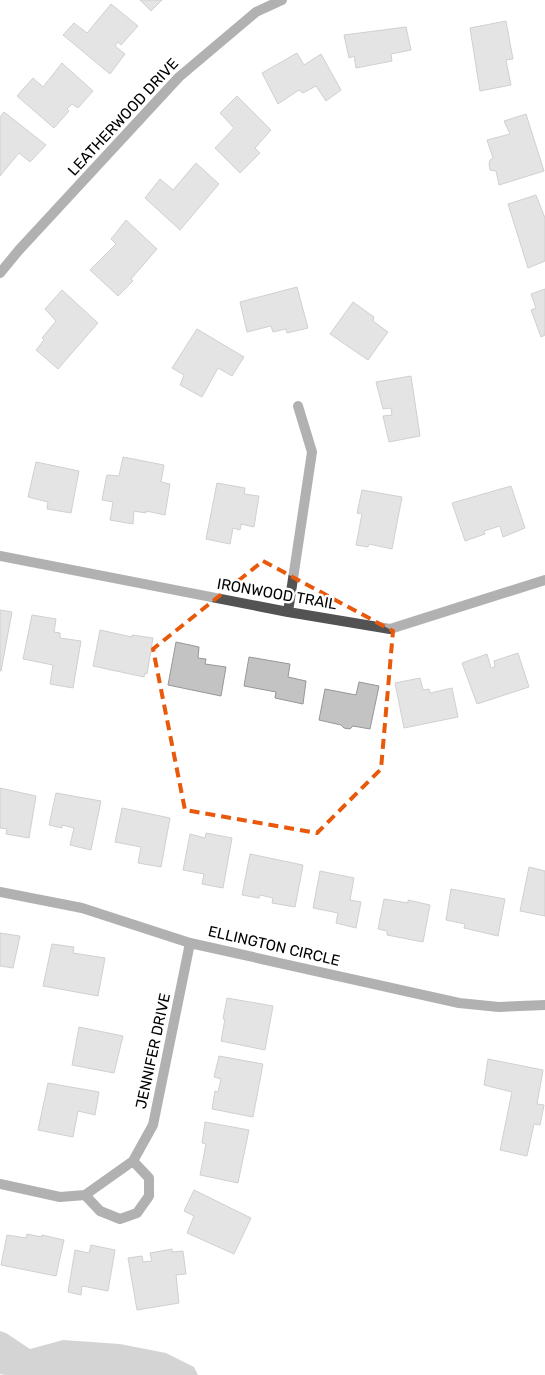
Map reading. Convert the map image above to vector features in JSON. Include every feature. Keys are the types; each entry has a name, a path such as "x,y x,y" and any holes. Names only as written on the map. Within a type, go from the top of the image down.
{"street":[{"name":"LEATHERWOOD DRIVE","path":"0,273 25,243 179,77 256,12 282,0"},
{"path":"288,612 312,452 298,406"},
{"name":"IRONWOOD TRAIL","path":"0,556 288,612 390,629 545,580"},
{"name":"ELLINGTON CIRCLE","path":"0,892 82,908 190,943 459,1003 498,1006 545,1005"},
{"name":"JENNIFER DRIVE","path":"85,1195 133,1161 153,1125 190,943"},
{"path":"0,1184 60,1197 85,1195 100,1211 120,1219 137,1212 149,1196 149,1178 133,1161"}],"highlighted area":[{"path":"263,561 393,631 381,769 317,833 185,810 153,649"}],"shaded area":[{"path":"0,1331 30,1349 63,1340 120,1344 166,1353 194,1367 198,1375 4,1375 0,1374"}],"building":[{"path":"140,0 162,0 151,11"},
{"path":"111,4 138,26 121,45 118,42 115,46 125,54 110,74 63,35 74,23 87,33"},
{"path":"506,21 513,59 506,60 511,85 480,91 470,28"},
{"path":"406,27 411,50 391,54 392,61 356,68 354,56 349,58 344,35"},
{"path":"297,53 304,65 321,54 341,90 326,101 316,86 303,93 299,90 278,104 262,73"},
{"path":"62,63 93,91 78,108 72,104 67,109 69,111 54,128 17,96 33,78 43,87"},
{"path":"237,96 271,130 255,148 260,153 240,173 215,148 234,128 220,113"},
{"path":"4,112 46,145 30,162 19,153 0,176 0,117"},
{"path":"526,114 544,171 499,185 496,171 490,170 490,160 493,158 487,140 510,134 504,121"},
{"path":"196,163 219,184 180,230 145,198 160,179 173,190"},
{"path":"536,195 545,218 545,261 528,268 508,204"},
{"path":"126,220 157,249 131,279 133,281 118,296 90,270 116,244 111,239"},
{"path":"297,287 308,328 287,333 286,329 273,332 271,326 247,332 240,302"},
{"path":"545,289 545,335 541,337 531,310 536,308 531,294"},
{"path":"62,290 98,323 58,369 36,350 44,340 42,338 56,321 45,309"},
{"path":"353,302 374,317 373,321 388,332 368,360 330,334"},
{"path":"197,329 244,357 232,376 218,368 202,397 180,385 184,375 172,368"},
{"path":"411,376 420,436 389,442 383,416 392,415 391,408 383,409 376,382"},
{"path":"123,457 164,465 161,482 170,484 165,515 146,511 146,513 134,511 133,524 110,520 113,502 102,500 106,479 107,475 119,476"},
{"path":"36,462 79,471 71,513 47,509 48,502 28,497"},
{"path":"217,483 245,488 244,494 259,496 254,527 241,524 240,530 233,528 230,544 206,539"},
{"path":"511,486 525,528 503,537 500,526 484,531 485,534 465,541 452,503"},
{"path":"362,490 402,497 392,549 369,544 368,547 356,545 362,514 357,513"},
{"path":"0,610 12,612 1,671 0,671"},
{"path":"32,615 56,619 54,632 60,633 60,638 81,641 73,688 50,684 53,665 23,659"},
{"path":"100,630 132,637 132,635 153,638 147,674 145,673 144,677 93,666"},
{"path":"176,642 199,647 198,658 206,659 205,664 226,667 221,696 168,685"},
{"path":"518,653 529,687 477,704 462,663 487,654 491,668 495,667 494,661"},
{"path":"249,657 290,664 288,677 306,681 303,704 275,698 276,692 244,686"},
{"path":"420,678 423,690 429,689 430,693 452,688 458,717 404,728 395,683"},
{"path":"359,682 379,686 370,729 353,726 350,729 344,728 341,725 319,720 325,689 356,695"},
{"path":"0,788 36,796 29,838 6,834 7,829 0,828"},
{"path":"56,793 101,801 91,850 70,845 74,828 62,825 62,828 49,825"},
{"path":"122,808 170,818 161,867 138,863 141,847 115,842"},
{"path":"206,833 232,838 223,888 202,884 204,874 183,870 190,834 205,838"},
{"path":"250,854 303,865 295,907 272,903 273,898 260,895 259,898 242,895"},
{"path":"529,867 545,871 545,916 520,911"},
{"path":"320,871 354,878 350,900 361,902 356,928 336,923 338,913 313,908"},
{"path":"451,889 505,899 498,936 464,928 465,924 446,920"},
{"path":"384,899 408,903 408,900 430,905 423,942 387,935 387,931 378,929"},
{"path":"0,933 20,936 13,968 0,966"},
{"path":"52,944 74,947 73,953 105,958 98,996 43,986"},
{"path":"227,998 273,1006 265,1050 221,1041"},
{"path":"79,1027 123,1036 114,1073 72,1065"},
{"path":"219,1056 263,1064 253,1117 212,1109 215,1091 218,1092 221,1079 214,1077"},
{"path":"488,1059 543,1070 537,1104 544,1105 540,1125 534,1124 527,1156 500,1150 512,1092 484,1085"},
{"path":"48,1083 99,1092 95,1115 78,1111 73,1137 38,1130"},
{"path":"205,1122 249,1130 238,1183 200,1175 206,1144 202,1143"},
{"path":"194,1190 251,1218 234,1254 187,1233 194,1216 184,1211"},
{"path":"27,1234 64,1240 56,1276 1,1265 7,1235 26,1238"},
{"path":"91,1245 115,1250 108,1291 82,1286 81,1295 68,1292 75,1250 89,1253"},
{"path":"172,1249 172,1252 183,1251 186,1274 176,1275 179,1303 137,1310 128,1258 142,1256 143,1262 152,1261 150,1253"}]}
